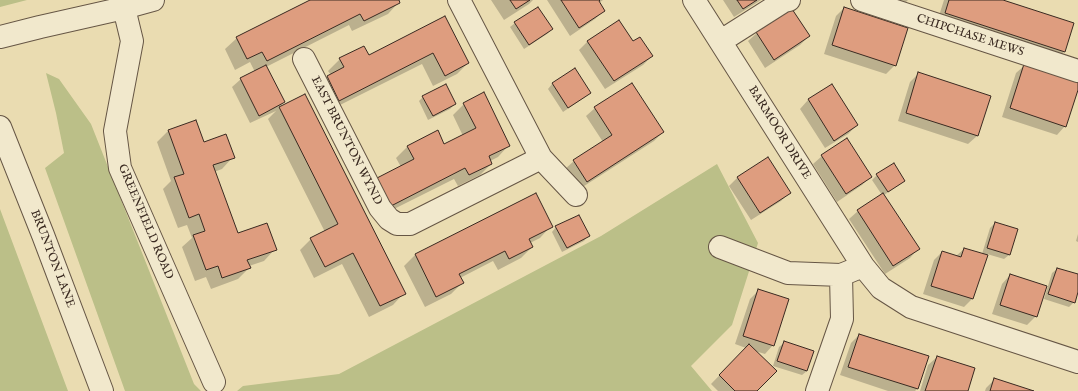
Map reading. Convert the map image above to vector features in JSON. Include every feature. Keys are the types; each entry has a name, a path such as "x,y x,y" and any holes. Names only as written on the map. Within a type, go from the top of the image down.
{"street":[{"path":"0,37 153,0"},
{"path":"459,0 541,158 576,195"},
{"name":"BARMOOR DRIVE","path":"694,0 863,266 881,288 911,307 1078,362"},
{"path":"721,42 784,1 789,0"},
{"name":"CHIPCHASE MEWS","path":"862,0 1078,71"},
{"name":"GREENFIELD ROAD","path":"124,8 132,41 115,131 120,168 214,382"},
{"name":"EAST BRUNTON WYND","path":"304,59 380,208 389,219 397,224 410,224 541,158"},
{"name":"BRUNTON LANE","path":"0,127 102,391"},
{"path":"720,247 788,273 841,275 863,266"},
{"path":"817,391 842,319 841,275"}],"green space":[{"path":"0,0 27,0 0,7"},
{"path":"46,73 59,79 91,124 194,384 201,391 125,391 45,168 64,153"},
{"path":"717,164 758,243 732,325 691,366 712,391 237,391 243,386 339,374 601,236"},
{"path":"0,209 68,391 0,391"}],"building":[{"path":"310,0 399,0 400,3 364,21 360,14 267,61 262,52 247,59 236,37"},
{"path":"510,0 530,0 516,9"},
{"path":"561,0 600,0 599,1 605,11 579,28"},
{"path":"737,0 757,0 743,9"},
{"path":"949,0 1003,0 1074,23 1065,52 945,13"},
{"path":"538,7 553,29 529,45 514,22"},
{"path":"844,7 908,28 896,66 832,45"},
{"path":"792,9 810,36 774,60 756,32"},
{"path":"445,16 469,63 445,76 433,53 339,101 327,76 344,67 339,58 364,46 369,55"},
{"path":"619,20 633,41 640,37 653,56 614,81 587,41"},
{"path":"1024,64 1078,81 1078,90 1066,127 1010,108"},
{"path":"266,65 285,102 259,116 240,78"},
{"path":"575,68 591,93 568,108 552,83"},
{"path":"918,72 991,96 978,136 906,113"},
{"path":"632,83 664,132 587,182 573,160 612,135 594,107"},
{"path":"446,84 456,104 433,116 422,96"},
{"path":"832,84 858,125 834,141 808,99"},
{"path":"484,92 510,146 489,156 492,164 469,175 465,168 391,206 377,178 414,159 407,146 438,130 444,144 476,128 463,103"},
{"path":"305,94 406,294 380,306 353,253 325,267 310,238 338,224 279,107"},
{"path":"196,120 204,142 226,134 235,158 213,165 238,233 267,223 277,250 247,260 251,268 222,278 218,266 206,270 193,235 205,231 199,214 189,218 174,177 184,174 168,130"},
{"path":"847,138 872,177 846,194 821,155"},
{"path":"768,157 791,193 760,213 737,177"},
{"path":"894,163 905,181 888,192 876,174"},
{"path":"536,193 553,227 529,239 533,247 509,259 505,251 459,274 464,283 436,297 415,254"},
{"path":"883,193 920,249 893,266 857,210"},
{"path":"579,215 590,236 567,248 555,226"},
{"path":"995,222 1018,229 1010,255 987,248"},
{"path":"964,248 988,255 973,299 931,286 942,251 961,257"},
{"path":"1057,268 1078,274 1078,292 1075,303 1048,294"},
{"path":"1010,274 1047,286 1037,317 1000,305"},
{"path":"758,289 789,299 774,346 743,336"},
{"path":"859,334 929,356 918,389 848,367"},
{"path":"784,341 814,351 807,371 777,361"},
{"path":"749,344 777,371 757,391 735,391 719,375"},
{"path":"937,356 975,368 968,391 925,391"},
{"path":"994,378 1034,391 990,391"}]}
